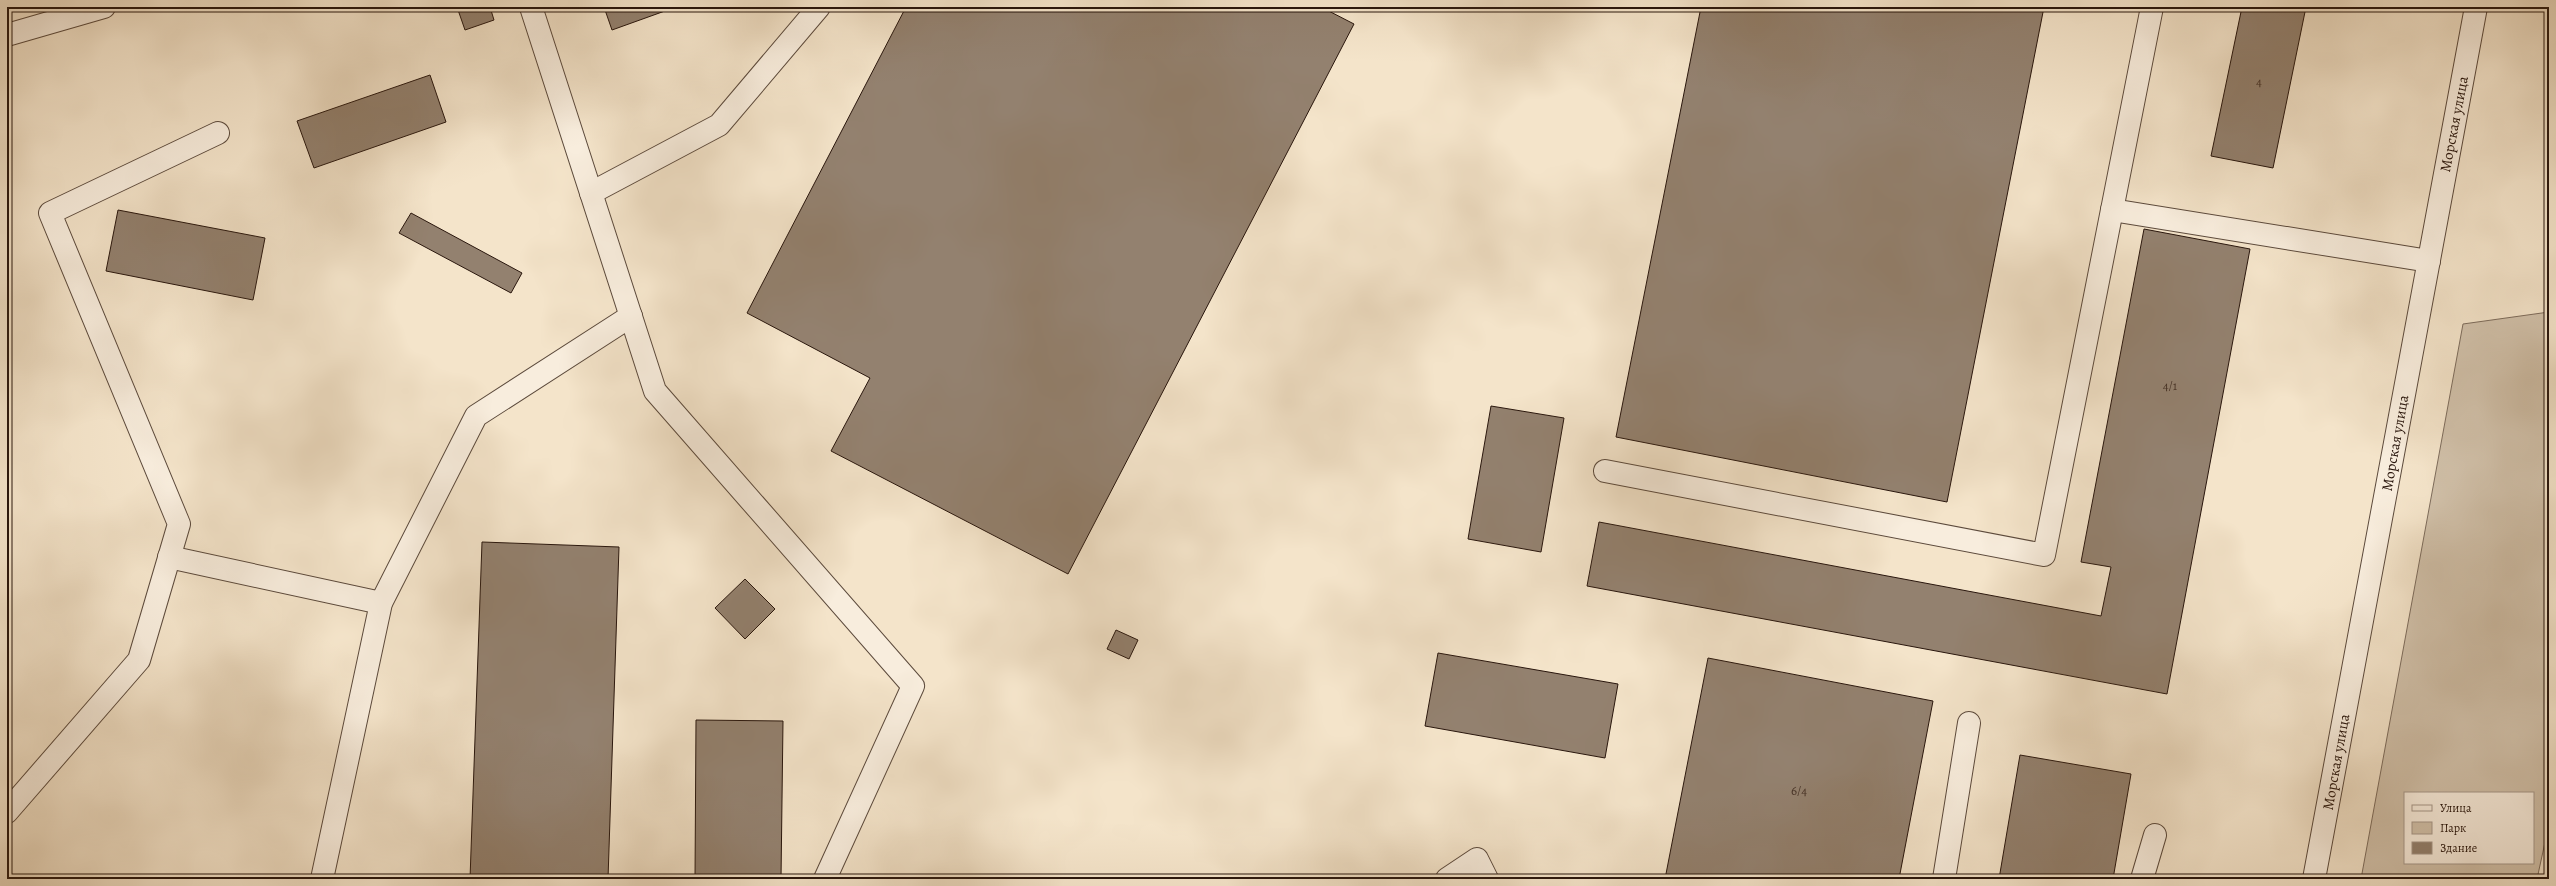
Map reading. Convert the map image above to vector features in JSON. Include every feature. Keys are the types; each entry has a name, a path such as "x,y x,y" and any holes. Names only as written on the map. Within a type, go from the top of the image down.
{"street":[{"path":"7,35 104,7"},
{"path":"531,7 655,391 913,686 825,879"},
{"path":"591,193 719,125 819,7"},
{"path":"1605,471 2044,555 2152,7"},
{"name":"Морская улица","path":"2314,879 2476,7"},
{"path":"7,812 139,660 179,524 50,213 218,133"},
{"path":"2112,210 2429,261"},
{"path":"322,879 381,603 476,416 631,316"},
{"path":"169,557 381,603"},
{"path":"1944,879 1969,723"},
{"path":"2142,879 2155,835"},
{"path":"1447,879 1477,858 1488,879"}],"green space":[{"path":"2549,312 2549,824 2537,879 2361,879 2463,324"},
{"path":"2549,853 2549,879 2544,879"}],"building":[{"path":"457,7 490,7 494,20 465,30"},
{"path":"604,7 676,7 612,30"},
{"path":"906,7 1321,7 1354,24 1068,574 831,451 870,378 747,313"},
{"path":"1701,7 2044,7 1947,502 1616,437"},
{"path":"2242,7 2306,7 2273,168 2211,156"},
{"path":"430,75 446,122 314,168 297,121"},
{"path":"118,210 265,238 253,300 106,271"},
{"path":"411,213 522,273 511,293 399,233"},
{"path":"2144,229 2250,249 2167,694 1587,586 1599,522 2101,616 2111,567 2081,562"},
{"path":"1491,406 1564,418 1541,552 1468,539"},
{"path":"482,542 619,547 608,879 470,879"},
{"path":"745,579 775,609 745,639 715,608"},
{"path":"1116,630 1138,640 1129,659 1107,649"},
{"path":"1438,653 1618,684 1605,758 1425,726"},
{"path":"1708,658 1933,701 1899,879 1665,879"},
{"path":"696,720 783,721 781,879 695,879"},
{"path":"2020,755 2131,774 2113,879 1999,879"}]}
